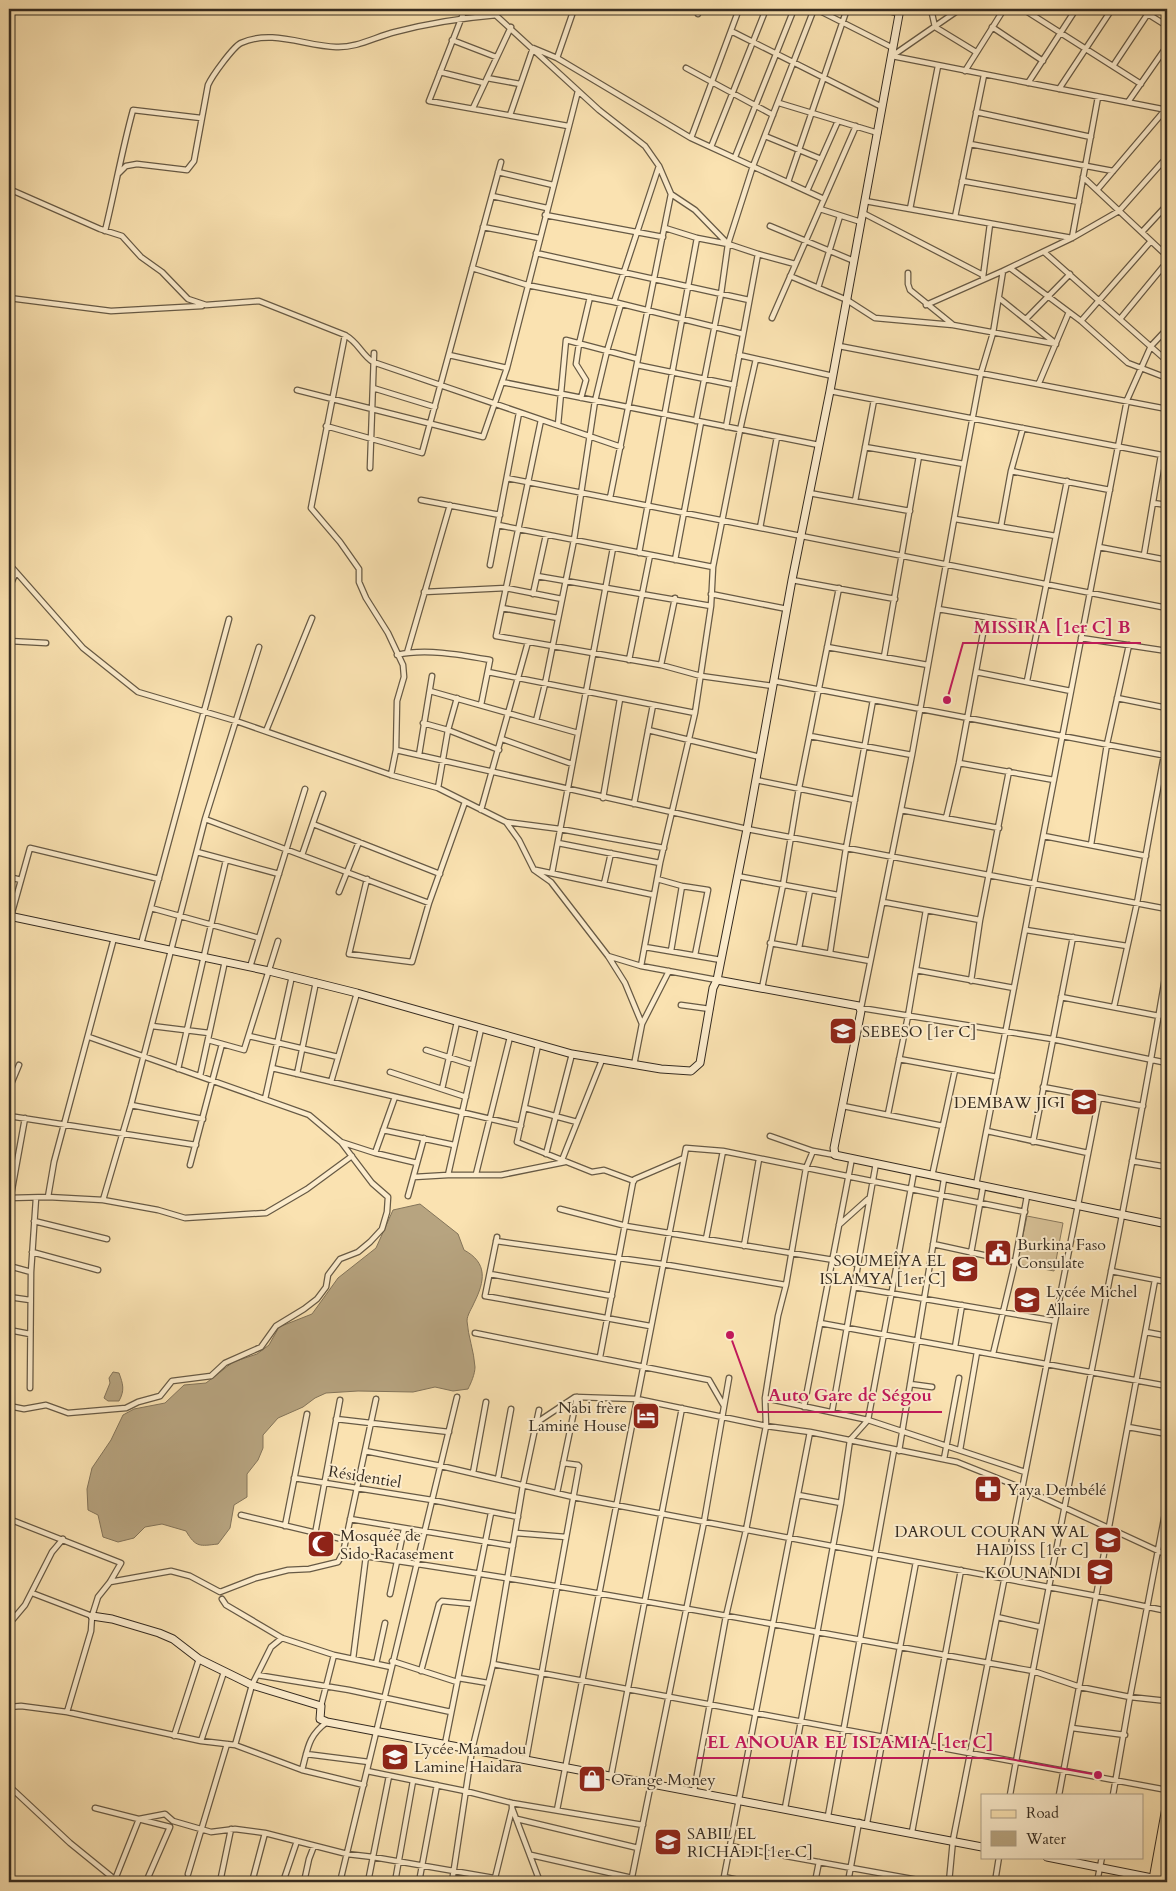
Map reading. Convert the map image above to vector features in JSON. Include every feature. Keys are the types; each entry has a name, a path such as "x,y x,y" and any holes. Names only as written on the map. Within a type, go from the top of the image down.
{"main road":[{"path":"1158,1881 1167,1805"},
{"path":"1158,1881 1167,1841"}],"street":[{"path":"465,9 428,101 568,126"},
{"path":"489,9 511,27 599,110 645,146 659,166 671,194 695,210 728,244"},
{"path":"497,15 499,9"},
{"path":"557,58 574,11 561,9"},
{"path":"698,14 700,9"},
{"path":"691,138 739,9"},
{"path":"712,147 766,9"},
{"path":"735,157 794,9"},
{"path":"675,560 728,244 753,166 815,9 843,22 893,52 938,66 1166,110 1097,190"},
{"path":"788,182 847,9"},
{"path":"159,879 30,848 10,916 292,976 572,1054 634,1065 691,1071 700,1063 713,988 717,980 747,830 792,580 839,346 900,12 882,9"},
{"path":"931,9 935,26 976,52"},
{"path":"893,52 960,9"},
{"path":"964,71 1004,9"},
{"path":"1024,9 1141,84"},
{"path":"1034,15 1038,9"},
{"path":"1028,83 1076,9"},
{"path":"1059,89 1112,9"},
{"path":"1140,9 1149,11 1167,26"},
{"path":"1113,66 1149,11"},
{"path":"118,173 126,166 137,164 187,170 194,161 208,84 240,44 269,37 336,47 354,46 392,32 460,18 497,15"},
{"path":"473,108 511,27"},
{"path":"992,27 1043,61"},
{"path":"731,30 882,107"},
{"path":"452,40 496,57"},
{"path":"1128,102 1167,46"},
{"path":"533,48 557,58 691,138 824,198"},
{"path":"510,115 533,48"},
{"path":"910,209 938,66"},
{"path":"686,68 773,115"},
{"path":"440,72 484,83"},
{"path":"954,218 984,75"},
{"path":"487,78 520,84"},
{"path":"297,390 482,437 507,368 578,91"},
{"path":"1072,238 1098,97"},
{"path":"779,103 878,133"},
{"path":"105,231 120,159 133,110 202,118"},
{"path":"976,112 1091,137"},
{"path":"807,191 838,121"},
{"path":"772,318 856,126"},
{"path":"765,136 821,159"},
{"path":"970,144 1114,171"},
{"path":"926,305 983,277 1003,271 1044,252 1119,211 1167,157"},
{"path":"326,426 422,452 501,162"},
{"path":"614,302 659,166"},
{"path":"498,172 553,185"},
{"path":"1083,177 1167,256"},
{"path":"962,181 1079,202"},
{"path":"9,189 105,231 122,236 141,257 162,272 188,299 206,306"},
{"path":"610,498 671,194"},
{"path":"492,196 547,208"},
{"path":"865,201 1072,238"},
{"path":"1142,232 1167,205"},
{"path":"820,209 861,222"},
{"path":"863,213 983,277"},
{"path":"545,215 663,237"},
{"path":"818,288 840,216"},
{"path":"983,277 990,224"},
{"path":"770,226 854,261"},
{"path":"483,227 539,238"},
{"path":"665,228 795,264"},
{"path":"639,553 697,238"},
{"path":"1081,321 1151,241"},
{"path":"1044,252 1167,362"},
{"path":"536,253 749,300"},
{"path":"726,427 758,254"},
{"path":"1120,319 1167,262"},
{"path":"472,268 527,285 614,302 743,334"},
{"path":"1010,268 1081,321 1128,363 1167,378"},
{"path":"835,1155 834,1148 842,1106 912,755 972,419 981,373 993,333 1003,271"},
{"path":"908,273 910,290 926,305 953,325"},
{"path":"1026,319 1070,274"},
{"path":"790,276 847,300 874,318 953,325 1056,344"},
{"path":"581,398 586,380 576,364 590,297"},
{"path":"9,298 111,311 259,301 345,335 355,341 361,348 363,356 373,362 621,447"},
{"path":"999,298 1056,344"},
{"path":"536,721 574,540 596,401 607,351 621,304"},
{"path":"1039,384 1069,312"},
{"path":"971,1252 980,1203 979,1186 987,1132 1127,400 1151,346 1167,330"},
{"path":"345,335 311,508 340,542 358,569 359,582 366,598 388,634 403,665 404,677 397,702 396,750 392,775"},
{"path":"558,425 566,340 638,359"},
{"path":"839,346 1167,409"},
{"path":"370,468 374,353"},
{"path":"449,355 507,368"},
{"path":"739,355 833,376"},
{"path":"641,966 660,863 695,713 711,606 713,567 756,359"},
{"path":"563,365 576,364"},
{"path":"637,366 734,385"},
{"path":"502,382 819,445"},
{"path":"372,388 434,407"},
{"path":"830,391 1167,456"},
{"path":"855,501 874,400"},
{"path":"490,565 519,413"},
{"path":"541,420 496,636 660,666 701,676 818,689 1166,755 1114,1007"},
{"path":"1001,526 1011,472 1023,428"},
{"path":"760,528 777,437"},
{"path":"865,447 964,464"},
{"path":"1144,556 1161,455"},
{"path":"884,657 919,456"},
{"path":"1011,472 1110,490"},
{"path":"507,478 946,566 1167,608"},
{"path":"1027,681 1067,481"},
{"path":"809,492 910,511"},
{"path":"421,500 500,515"},
{"path":"1153,502 1167,505"},
{"path":"406,653 450,505"},
{"path":"955,519 1056,536"},
{"path":"498,526 713,567"},
{"path":"534,594 546,535"},
{"path":"1099,547 1167,560"},
{"path":"552,873 613,548"},
{"path":"628,660 650,555"},
{"path":"9,564 83,648 138,692 236,721 392,775 438,788 506,822 560,829 664,848"},
{"path":"9,588 16,572"},
{"path":"537,576 675,598 711,606"},
{"path":"792,580 895,599"},
{"path":"424,592 506,588 562,599"},
{"path":"762,988 783,885 818,689 839,588"},
{"path":"711,594 787,609"},
{"path":"660,666 675,598"},
{"path":"502,608 558,618"},
{"path":"938,610 1038,626"},
{"path":"946,818 968,718 986,617"},
{"path":"266,731 312,618"},
{"path":"142,944 229,619"},
{"path":"1082,638 1167,651"},
{"path":"9,641 46,643"},
{"path":"481,810 528,642"},
{"path":"1091,846 1107,744 1129,645"},
{"path":"103,1200 131,1105 205,820 259,647"},
{"path":"827,647 928,664"},
{"path":"397,655 406,653 458,654 490,660 481,705"},
{"path":"488,672 695,713"},
{"path":"976,672 1071,691"},
{"path":"419,755 432,676"},
{"path":"430,691 578,733"},
{"path":"438,788 448,730 457,698"},
{"path":"1117,698 1167,708"},
{"path":"603,798 620,699"},
{"path":"830,953 838,895 873,700"},
{"path":"634,804 653,705"},
{"path":"423,723 448,730 499,750"},
{"path":"648,730 760,757"},
{"path":"810,736 912,755"},
{"path":"502,739 572,764"},
{"path":"396,750 747,830 1167,909"},
{"path":"959,763 1054,780"},
{"path":"971,981 988,875 1009,771"},
{"path":"756,780 855,800"},
{"path":"250,967 304,789"},
{"path":"302,855 323,794"},
{"path":"367,879 349,954 412,962 429,903 465,802"},
{"path":"901,810 999,828"},
{"path":"205,820 429,903"},
{"path":"506,822 519,840 534,870 551,882 608,956 625,983 642,1024"},
{"path":"313,824 440,874"},
{"path":"1044,836 1146,856"},
{"path":"339,892 359,842"},
{"path":"558,843 660,863"},
{"path":"197,852 279,874"},
{"path":"604,884 611,853"},
{"path":"178,1069 226,860"},
{"path":"534,870 654,895"},
{"path":"737,876 838,895"},
{"path":"9,877 21,880"},
{"path":"658,878 682,886 708,890 695,955"},
{"path":"672,951 682,886"},
{"path":"799,948 810,890"},
{"path":"883,902 980,920"},
{"path":"151,908 259,938"},
{"path":"888,1114 908,1016 926,910"},
{"path":"1026,930 1127,946"},
{"path":"1033,1142 1073,937"},
{"path":"48,1197 54,1162 114,938"},
{"path":"208,1040 244,1050 278,941"},
{"path":"770,943 870,961"},
{"path":"645,947 721,960"},
{"path":"608,956 641,966 861,1008 1006,1031 1167,1063"},
{"path":"200,1076 225,961"},
{"path":"1010,1794 1090,1372 1143,1106 1167,966"},
{"path":"916,970 1014,988"},
{"path":"634,1065 642,1024 669,971"},
{"path":"265,1099 292,976"},
{"path":"297,1074 316,982"},
{"path":"331,1082 357,993"},
{"path":"1061,997 1159,1016"},
{"path":"681,1005 710,1010"},
{"path":"442,1089 456,1022"},
{"path":"152,1026 209,1033"},
{"path":"448,1175 481,1029"},
{"path":"249,1036 338,1057"},
{"path":"9,1406 24,1409 46,1405 68,1413 126,1408 138,1402 160,1396 172,1381 211,1376 225,1363 261,1347 276,1326 304,1310 317,1299 326,1287 328,1275 340,1259 358,1252 370,1242 382,1229 387,1212 388,1198 372,1182 341,1142 308,1115 89,1037"},
{"path":"476,1174 510,1037"},
{"path":"190,1165 222,1044"},
{"path":"538,1045 517,1142 592,1172 604,1170 634,1181 684,1158"},
{"path":"426,1050 473,1065"},
{"path":"546,1154 572,1054"},
{"path":"899,1059 997,1078"},
{"path":"564,1161 577,1122 602,1060"},
{"path":"9,1089 19,1065"},
{"path":"272,1068 521,1126"},
{"path":"932,1176 954,1070"},
{"path":"390,1072 466,1097"},
{"path":"1043,1087 1143,1106"},
{"path":"375,1153 395,1096"},
{"path":"949,1882 953,1840 1099,1098"},
{"path":"131,1105 203,1119"},
{"path":"842,1106 943,1126"},
{"path":"525,1108 577,1122"},
{"path":"9,1116 196,1145"},
{"path":"9,1206 25,1118"},
{"path":"383,1130 454,1145"},
{"path":"987,1132 1088,1153"},
{"path":"770,1136 813,1151 1167,1224"},
{"path":"408,1196 424,1138"},
{"path":"341,1142 375,1153 417,1163"},
{"path":"558,1810 650,1326 686,1148 722,1151 1025,1212"},
{"path":"706,1239 722,1151"},
{"path":"694,1791 726,1616 746,1530 766,1426 765,1398 778,1316 786,1285 806,1168 813,1151"},
{"path":"10,1198 48,1197 103,1200 158,1210 185,1218 266,1213 307,1189 352,1156"},
{"path":"804,1406 852,1158"},
{"path":"744,1246 759,1159"},
{"path":"414,1177 476,1174 500,1175 564,1161"},
{"path":"1132,1161 1167,1167"},
{"path":"832,1412 876,1164"},
{"path":"785,1808 841,1502 850,1440 868,1420 914,1172"},
{"path":"828,1816 875,1554 896,1450 902,1431 944,1179"},
{"path":"600,1357 634,1181"},
{"path":"993,1354 1015,1262 1027,1196"},
{"path":"30,1388 30,1300 36,1198"},
{"path":"839,1225 869,1198"},
{"path":"560,1209 626,1226 858,1264"},
{"path":"34,1221 107,1239"},
{"path":"650,1326 485,1296 496,1239 786,1285"},
{"path":"933,1244 1015,1262"},
{"path":"32,1252 98,1270"},
{"path":"9,1266 31,1272"},
{"path":"1111,1271 1167,1282"},
{"path":"490,1274 612,1296"},
{"path":"1059,1794 1155,1280"},
{"path":"854,1287 1055,1321"},
{"path":"9,1296 30,1300"},
{"path":"955,1347 962,1305"},
{"path":"820,1323 1167,1386"},
{"path":"9,1330 30,1334"},
{"path":"1146,1332 1167,1336"},
{"path":"475,1333 709,1380 724,1406"},
{"path":"960,1450 977,1352"},
{"path":"531,1855 631,1880 704,1522 729,1378"},
{"path":"944,1459 959,1378"},
{"path":"910,1384 932,1387"},
{"path":"340,1882 457,1397"},
{"path":"557,1493 577,1397"},
{"path":"536,1423 577,1397 636,1399 722,1418 810,1432 944,1459 957,1462 1022,1488 1167,1554"},
{"path":"765,1398 868,1420 1025,1472"},
{"path":"110,1582 171,1571 190,1576 220,1592 256,1578 288,1570 309,1569 338,1562 343,1553 376,1399"},
{"path":"315,1534 340,1400"},
{"path":"473,1473 486,1402"},
{"path":"611,1776 682,1408"},
{"path":"498,1479 511,1409"},
{"path":"452,1882 472,1750 493,1664 523,1484 539,1410"},
{"path":"285,1526 307,1414"},
{"path":"336,1419 449,1432"},
{"path":"1128,1427 1167,1434"},
{"path":"748,1882 724,1880 810,1432"},
{"path":"365,1451 523,1484 573,1497 1167,1611"},
{"path":"526,1760 579,1466 563,1462"},
{"name":"Résidentiel","path":"294,1478 432,1500 518,1517"},
{"path":"798,1495 841,1502"},
{"path":"1113,1794 1167,1503"},
{"path":"445,1744 491,1513"},
{"path":"241,1515 346,1540"},
{"path":"9,1519 121,1563 110,1582 98,1597 92,1616 91,1631 67,1712"},
{"path":"350,1519 513,1546"},
{"path":"390,1594 404,1528"},
{"path":"516,1533 566,1537"},
{"path":"9,1624 25,1605 52,1552 62,1539"},
{"path":"343,1553 479,1572 599,1593 1033,1671 1080,1687 1130,1697 1167,1701"},
{"path":"352,1659 366,1556"},
{"path":"848,1882 883,1737 916,1562"},
{"path":"912,1832 961,1570"},
{"path":"32,1593 92,1616 112,1619 159,1633 172,1639 199,1659 252,1685 321,1706"},
{"path":"222,1599 226,1605 282,1638 334,1655 376,1664 392,1664 458,1680 488,1683"},
{"path":"420,1671 439,1604 442,1601 473,1604"},
{"path":"997,1617 1041,1627"},
{"path":"376,1664 385,1623"},
{"path":"235,1746 252,1685 271,1647 282,1638"},
{"path":"334,1655 321,1706 320,1719 327,1722 981,1846"},
{"path":"174,1736 199,1659"},
{"path":"493,1664 1167,1790"},
{"path":"201,1741 224,1672"},
{"path":"257,1675 451,1712"},
{"path":"9,1707 20,1706 67,1712 174,1736 227,1744 302,1770 364,1785"},
{"path":"302,1770 310,1741 316,1729 327,1722"},
{"path":"1072,1728 1124,1734"},
{"path":"188,1874 227,1744"},
{"path":"306,1754 369,1762"},
{"path":"367,1771 465,1791 512,1806 558,1810 643,1825"},
{"path":"368,1882 389,1776"},
{"path":"395,1882 413,1781"},
{"path":"419,1882 437,1785"},
{"path":"9,1786 70,1843 116,1882 139,1819"},
{"path":"512,1806 540,1882"},
{"path":"495,1878 512,1806"},
{"path":"95,1808 170,1827 146,1882"},
{"path":"139,1819 165,1814 173,1821 211,1832 231,1829 265,1833 348,1854 517,1882"},
{"path":"517,1819 638,1848"},
{"path":"220,1882 231,1829"},
{"path":"252,1882 265,1833"},
{"path":"283,1882 297,1841"},
{"path":"304,1882 314,1846"},
{"path":"730,1846 929,1882"},
{"path":"996,1882 999,1858"},
{"path":"1051,1858 1158,1881"},
{"path":"1097,1882 1102,1858"},
{"path":"815,1882 819,1862"},
{"path":"894,1882 895,1876"}],"shaded area":[{"path":"1027,1216 1063,1223 1054,1271 1017,1264"}],"water":[{"path":"420,1204 458,1234 464,1250 472,1255 481,1267 482,1280 478,1295 467,1319 475,1367 468,1389 453,1391 435,1387 413,1392 358,1391 326,1393 303,1407 278,1418 263,1435 263,1448 258,1460 247,1474 247,1497 234,1505 230,1528 218,1544 199,1545 186,1531 162,1524 145,1527 134,1538 118,1542 103,1537 98,1515 88,1510 87,1489 92,1468 111,1440 123,1415 134,1409 165,1403 184,1385 206,1383 233,1362 257,1354 269,1345 279,1327 312,1314 338,1278 376,1248 393,1210"},
{"path":"113,1372 119,1373 122,1384 123,1390 119,1401 108,1401 104,1398 110,1383 109,1378"}],"place":[{"name":"MISSIRA [1er C] B","path":"947,700"},
{"name":"SEBESO [1er C]","path":"843,1031"},
{"name":"DEMBAW JIGI","path":"1084,1102"},
{"name":"Burkina Faso Consulate","path":"998,1253"},
{"name":"SOUMEÎYA EL ISLAMYA [1er C]","path":"965,1269"},
{"name":"Lycée Michel Allaire","path":"1027,1300"},
{"name":"Auto Gare de Ségou","path":"730,1335"},
{"name":"Nabi frère Lamine House","path":"646,1416"},
{"name":"Yaya Dembélé","path":"988,1489"},
{"name":"DAROUL COURAN WAL HADISS [1er C]","path":"1108,1540"},
{"name":"Mosquée de Sido Racasement","path":"321,1544"},
{"name":"KOUNANDI","path":"1100,1572"},
{"name":"Lycée Mamadou Lamine Haidara","path":"395,1757"},
{"name":"EL ANOUAR EL ISLAMIA [1er C]","path":"1098,1775"},
{"name":"Orange Money","path":"592,1779"},
{"name":"SABIL EL RICHADI [1er C]","path":"668,1842"}]}
